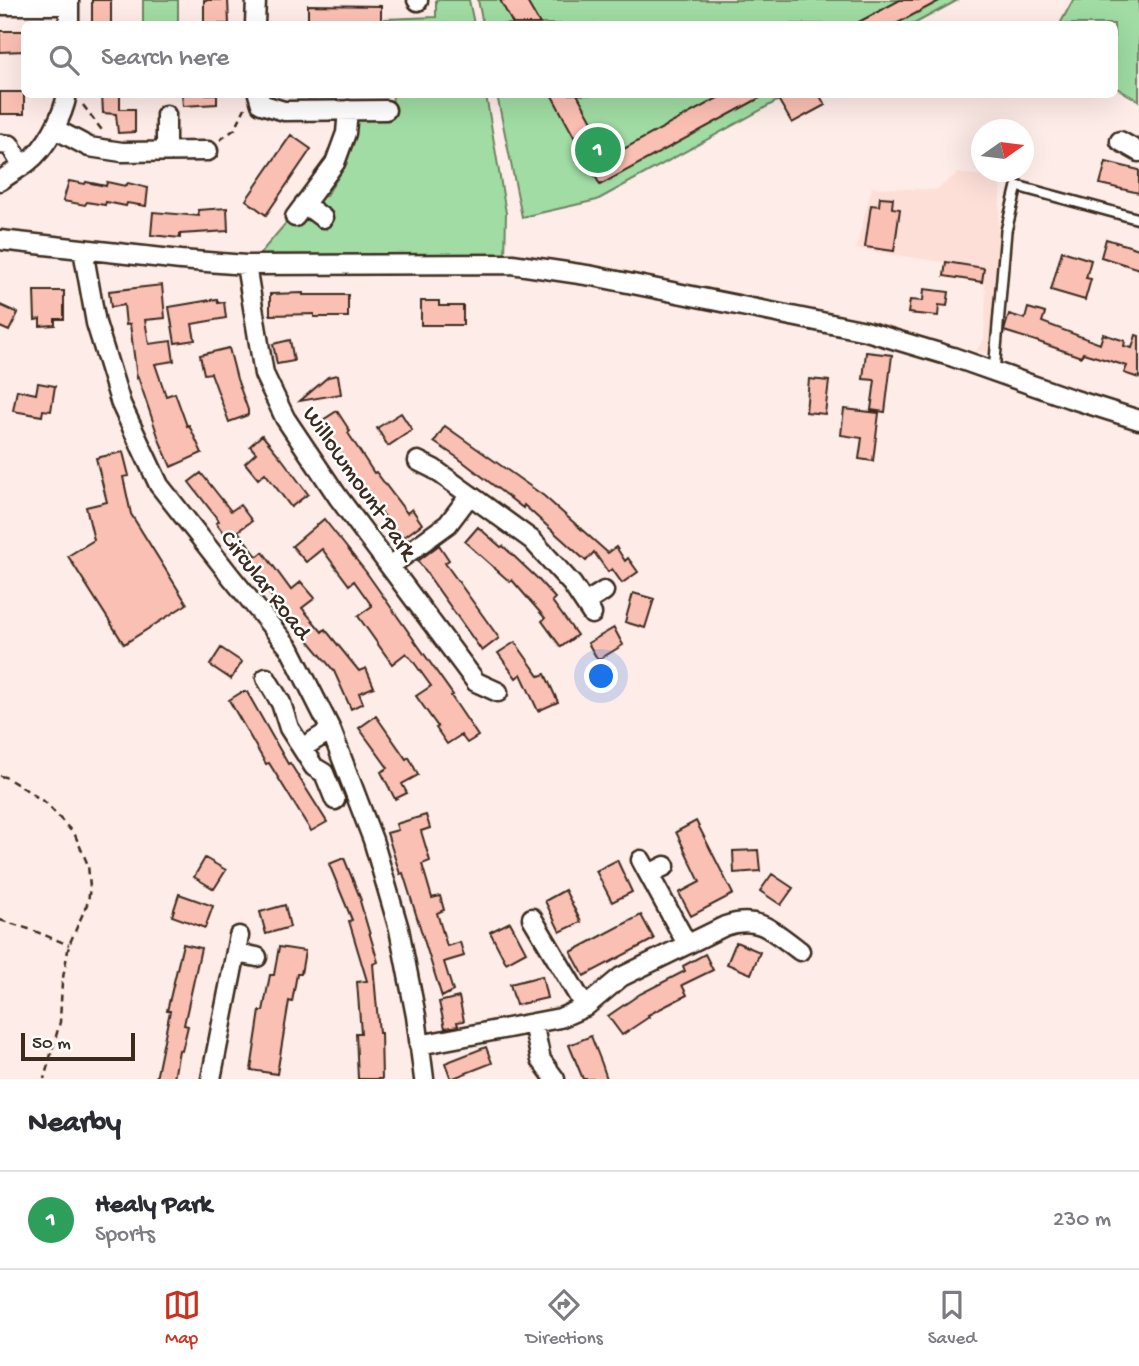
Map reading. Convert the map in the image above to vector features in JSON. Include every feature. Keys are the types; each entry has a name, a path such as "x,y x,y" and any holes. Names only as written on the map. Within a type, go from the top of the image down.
{"street":[{"path":"255,21 256,0"},
{"path":"0,5 69,2 69,21"},
{"path":"0,181 31,160 55,129 69,98"},
{"path":"254,98 261,104 284,111 386,110"},
{"path":"323,218 299,211 335,163 346,133 348,110"},
{"path":"166,116 166,151"},
{"path":"55,129 89,147 122,152 210,147"},
{"path":"1120,141 1139,152"},
{"path":"0,144 10,145 22,166"},
{"path":"0,240 246,265 512,264 593,276 866,331 953,357 1139,420"},
{"name":"Circular Road","path":"83,250 96,323 121,404 159,485 290,649 331,730 373,840 399,929 416,1016 424,1079"},
{"name":"Willowmount Park","path":"246,265 264,374 285,418 338,497 476,682 498,692"},
{"path":"418,461 434,469 532,540 572,584 588,609 604,591"},
{"path":"390,566 448,524 470,495"},
{"path":"266,678 281,703 289,728 314,767 324,773 335,800"},
{"path":"302,748 331,730"},
{"path":"652,867 687,944"},
{"path":"532,918 585,1007"},
{"path":"419,1045 560,1018 585,1007 621,977 737,922 761,924 800,951"},
{"path":"211,1079 238,944 257,957"},
{"path":"533,1023 541,1060 555,1079"}],"lane":[{"path":"994,372 1006,231 1017,186 1139,219"}],"path":[{"path":"74,98 104,134"},
{"path":"210,147 235,129 251,98"},
{"path":"0,776 46,803 75,835 88,865 88,902 69,945 62,983 60,1022 44,1079"},
{"path":"0,920 69,945"}],"shaded area":[{"path":"958,173 971,175 971,182 1001,182 992,353 976,351 984,339 986,289 982,281 983,268 856,249 872,187 936,190"}],"green space":[{"path":"143,0 178,0 178,21 143,21"},
{"path":"436,0 469,0 473,21 385,21 385,19 436,17"},
{"path":"478,0 958,0 920,21 482,21"},
{"path":"1073,0 1139,0 1139,101 1118,89 1118,21 1062,21"},
{"path":"393,98 487,98 506,213 505,260 257,257 286,223 295,226 301,223 306,215 326,229 333,217 321,209 318,200 326,196 347,163 346,155 352,142 354,123 361,119 391,118"},
{"path":"498,98 783,98 597,200 522,217"}],"building":[{"path":"92,0 111,0 111,21 92,21"},
{"path":"204,0 228,0 229,21 204,21"},
{"path":"500,0 526,0 538,21 511,21"},
{"path":"900,0 941,0 902,21 861,21"},
{"path":"308,5 381,6 381,21 308,21"},
{"path":"0,31 21,31 21,51 0,52"},
{"path":"0,92 21,92 21,98 24,98 24,114 0,114"},
{"path":"102,98 120,98 120,109 135,109 135,132 118,133 116,114 103,113"},
{"path":"182,98 217,98 217,104 183,106"},
{"path":"553,98 579,98 611,156 718,98 760,98 600,185"},
{"path":"777,98 821,98 825,105 792,123"},
{"path":"291,135 311,149 266,215 246,200"},
{"path":"1106,162 1139,170 1139,193 1100,184"},
{"path":"69,181 106,186 107,182 125,186 128,183 148,188 146,206 106,202 105,205 87,202 85,205 63,201"},
{"path":"880,197 893,198 892,208 900,209 894,251 865,247 871,205 879,206"},
{"path":"227,208 228,231 180,234 180,238 151,235 153,212 199,216 198,210"},
{"path":"1106,239 1139,249 1139,269 1101,257"},
{"path":"1062,251 1091,260 1086,278 1091,279 1085,300 1051,290"},
{"path":"946,262 984,268 982,282 944,276"},
{"path":"162,285 165,318 145,320 149,344 171,341 174,361 155,364 166,396 175,393 187,426 189,425 202,453 171,467 137,378 130,324 126,325 124,305 111,307 109,291"},
{"path":"924,289 949,292 947,306 939,305 938,316 908,313 910,300 923,301"},
{"path":"34,291 64,291 64,319 55,319 55,325 40,326 40,319 35,320"},
{"path":"270,294 348,295 348,317 314,317 314,314 270,315"},
{"path":"217,299 218,303 224,302 226,318 192,324 195,340 175,343 169,307"},
{"path":"421,301 439,301 439,306 463,306 463,325 421,325"},
{"path":"0,305 18,313 9,331 0,327"},
{"path":"1028,308 1045,313 1042,322 1100,344 1103,334 1125,341 1124,346 1132,348 1136,335 1139,336 1139,378 1124,373 1127,366 1083,353 1081,357 1004,331 1009,314 1025,319"},
{"path":"290,340 294,361 277,364 273,344"},
{"path":"229,348 248,415 229,422 211,373 204,374 200,355"},
{"path":"866,352 892,355 885,412 871,410 875,380 863,379"},
{"path":"338,375 341,394 300,401 328,377"},
{"path":"809,379 829,381 825,414 806,412"},
{"path":"38,383 55,386 51,411 43,410 42,416 13,411 17,390 36,394"},
{"path":"844,409 879,413 873,461 859,459 862,438 841,435"},
{"path":"337,411 374,473 376,472 407,513 412,509 422,524 403,538 379,509 377,510 315,425"},
{"path":"401,413 412,430 388,446 377,428"},
{"path":"445,426 544,496 608,553 616,547 625,561 628,558 638,572 622,583 612,569 608,572 594,552 586,561 524,505 523,508 434,442"},
{"path":"262,435 308,494 291,507 265,473 258,479 245,463 256,453 250,446"},
{"path":"123,452 129,476 123,477 131,514 187,604 124,644 68,556 94,540 86,507 107,502 96,458"},
{"path":"201,473 231,511 240,505 252,521 238,531 256,555 263,552 291,590 301,582 315,598 302,608 322,632 325,629 359,671 366,668 374,687 359,693 363,703 351,709 334,671 266,590 216,523 219,521 189,482"},
{"path":"324,519 366,572 453,695 451,696 478,736 467,743 461,735 447,744 416,696 431,686 406,653 392,664 358,616 372,606 354,581 349,585 322,549 306,562 292,546"},
{"path":"478,527 537,578 555,598 552,601 577,635 561,647 542,621 545,618 512,580 510,582 465,542"},
{"path":"439,545 449,560 445,563 499,638 482,651 418,561"},
{"path":"633,593 654,599 645,628 625,622"},
{"path":"614,628 623,645 598,660 588,643"},
{"path":"515,642 539,676 545,674 558,702 538,711 521,674 516,678 498,653"},
{"path":"221,648 242,662 231,679 210,665"},
{"path":"247,692 288,764 290,763 327,822 311,831 269,763 266,764 229,700"},
{"path":"376,716 406,759 409,757 418,775 402,784 407,793 395,799 381,772 388,768 359,728"},
{"path":"426,815 430,828 421,831 430,861 422,864 432,898 440,896 444,910 437,913 447,946 460,942 464,956 444,962 453,991 442,997 403,873 400,874 387,833 398,830 396,824"},
{"path":"696,821 733,894 691,916 679,893 700,882 676,832"},
{"path":"758,850 760,871 734,873 733,851"},
{"path":"205,858 226,870 214,889 194,877"},
{"path":"344,858 361,900 378,962 373,964 381,1033 382,1079 358,1079 356,1033 361,1033 357,982 367,981 349,921 352,920 329,864"},
{"path":"617,860 632,892 612,902 596,871"},
{"path":"772,874 793,888 781,905 760,891"},
{"path":"565,890 581,922 560,932 545,901"},
{"path":"179,894 213,906 205,928 172,916"},
{"path":"285,905 290,927 266,934 260,912"},
{"path":"641,915 654,939 584,976 571,952"},
{"path":"510,922 526,952 506,963 490,932"},
{"path":"736,942 760,952 751,974 727,964"},
{"path":"183,944 201,948 184,1025 188,1026 182,1051 179,1050 174,1079 156,1079 170,1011 167,1011"},
{"path":"279,947 305,951 301,974 297,974 292,1002 289,1001 277,1074 251,1070 260,1011 263,1011 270,975 274,975"},
{"path":"705,954 713,970 682,985 687,995 648,1015 649,1017 622,1035 608,1016 640,994 685,971 683,966"},
{"path":"542,976 547,998 516,1005 510,984"},
{"path":"459,997 464,1021 457,1022 458,1026 445,1028 439,1002"},
{"path":"591,1036 607,1079 583,1079 569,1045"},
{"path":"486,1047 492,1063 451,1079 445,1063"}],"place":[{"name":"Healy Park","path":"598,150"}]}
